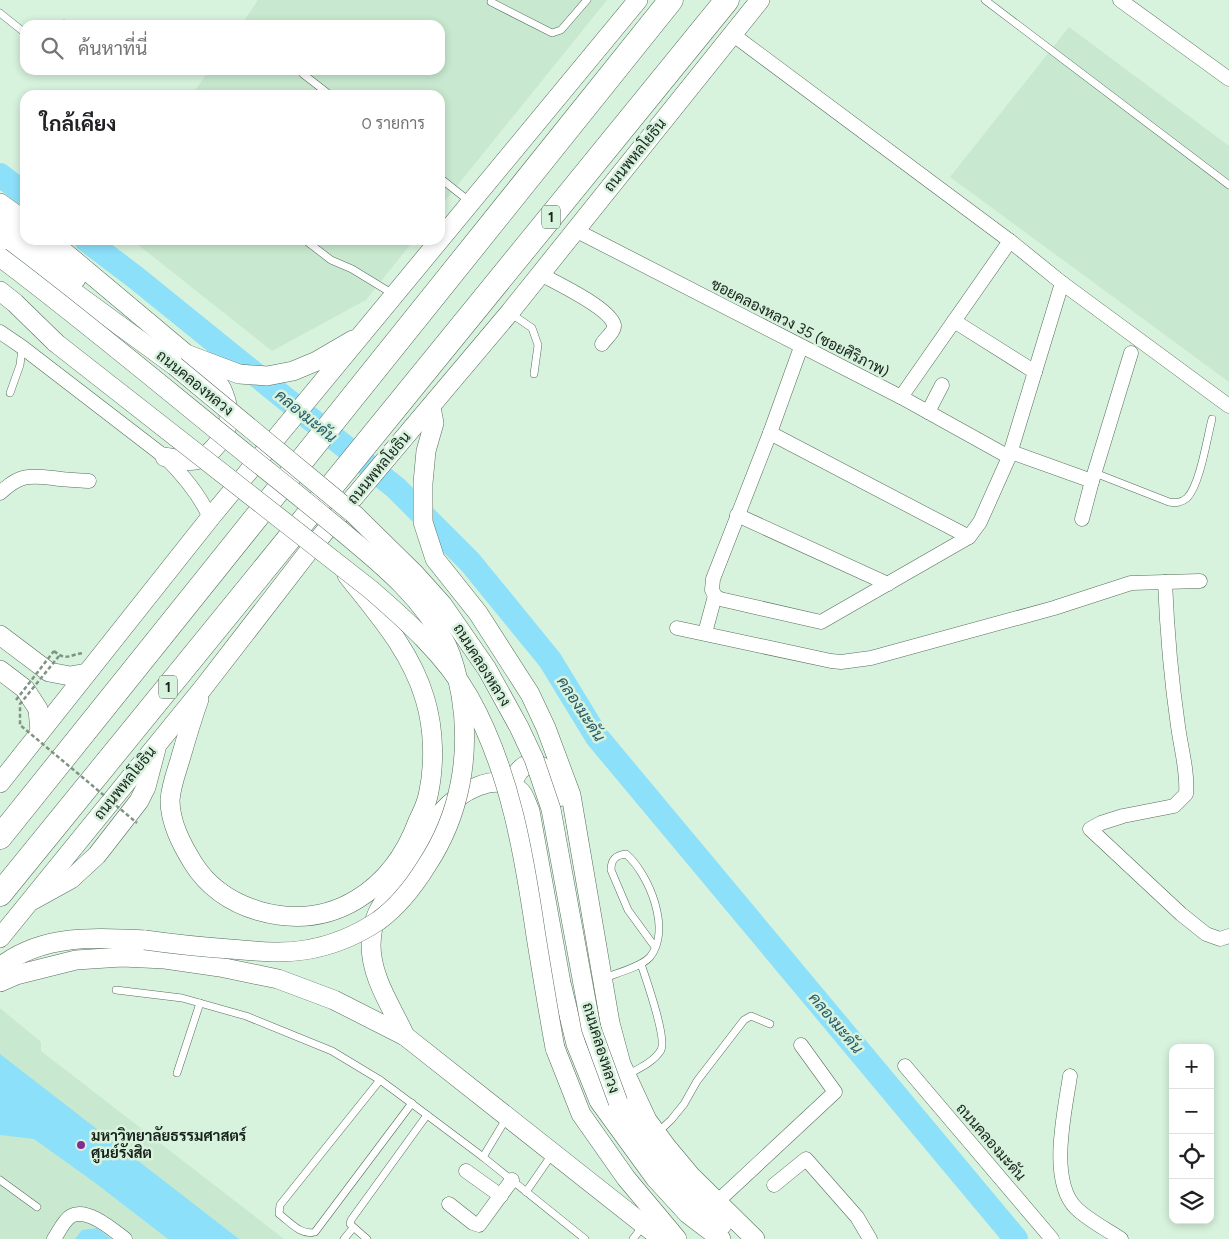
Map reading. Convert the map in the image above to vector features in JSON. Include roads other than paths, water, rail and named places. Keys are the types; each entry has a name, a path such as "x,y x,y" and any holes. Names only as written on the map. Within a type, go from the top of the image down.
{"highway":[{"path":"2,832 671,0"},
{"name":"ถนนพหลโยธิน","path":"0,894 727,0"}],"main road":[{"name":"ถนนพหลโยธิน","path":"0,938 28,902 71,879 97,855 139,801 146,787 158,743 312,547 510,312 760,0"},
{"path":"445,236 635,1"},
{"path":"0,203 20,217"},
{"path":"0,222 20,236"},
{"name":"ถนนคลองหลวง","path":"0,241 181,360 355,515 415,574 442,604 487,669 519,727 534,760 551,809 591,1028 618,1102 655,1156 707,1212 739,1239"},
{"path":"32,245 181,360 219,385 225,398 229,422 222,437 202,458 185,461 165,457"},
{"path":"55,245 181,360 239,374 267,376 293,371 317,361 366,331"},
{"path":"0,783 210,518 437,245"},
{"path":"0,256 311,506 392,574 418,601 447,646 459,684 465,751 459,792 450,821 438,847 419,877 407,894 378,921 334,943 303,951 264,952 145,940 104,938 56,942 28,951 0,967"},
{"name":"ถนนคลองหลวง","path":"0,291 56,343 396,611 418,632 442,660 468,696 490,739 509,796 526,865 555,1048 581,1114 626,1178 677,1239"},
{"path":"0,306 56,343"},
{"path":"431,407 434,423 426,451 423,483 423,522 435,559 478,614 530,694 560,762 571,795 610,1023 621,1064 647,1120 691,1176 755,1239"},
{"path":"202,688 175,774 170,802 179,838 198,872 233,901 273,915 308,916 352,902 367,893 392,870 404,853 428,797 432,764 431,726 424,698 412,666 395,637 340,567"},
{"path":"0,635 49,672 70,676 87,673"},
{"path":"0,670 25,689 38,709 40,732"},
{"path":"512,785 517,773 527,764 532,763 546,768 550,773 582,858"},
{"path":"405,1036 384,994 374,966 371,946 373,923 380,904 407,870 440,814 454,800 472,788 489,783 508,783 522,792 530,811 561,983 576,1044 599,1101 655,1178 688,1214 721,1239"},
{"path":"0,982 24,972 76,960 122,957 165,959 220,967 278,979 334,1000 405,1036 553,1153 638,1232 665,1239"}],"street":[{"path":"1120,0 1229,79"},
{"path":"732,34 1010,241 1062,283 1229,406"},
{"name":"ซอยคลองหลวง 35 (ซอยศิริภาพ)","path":"575,230 1010,454 1093,477"},
{"path":"901,398 1010,241"},
{"path":"540,274 571,290 594,305 612,321 614,325 613,330 602,344"},
{"path":"715,596 786,615 821,622 969,537 980,522 1010,454 1062,283"},
{"path":"954,321 1035,372"},
{"path":"1,334 22,347 165,457 196,492 210,518"},
{"path":"705,633 715,596 712,590 713,578 770,433 801,347"},
{"path":"1082,519 1131,353"},
{"path":"928,412 942,385"},
{"path":"770,433 969,537"},
{"path":"0,493 10,484 21,478 38,476 88,481"},
{"path":"737,515 888,584"},
{"path":"677,628 830,660 848,662 871,658 993,625 1131,583 1200,581"},
{"path":"1165,582 1168,646 1187,783 1186,794 1174,806 1123,816 1100,823 1090,829 1181,914 1206,934 1220,939 1229,936"},
{"path":"718,1201 835,1092 801,1045"},
{"name":"ถนนคลองมะดัน","path":"904,1066 1052,1239"},
{"path":"1070,1076 1063,1123 1060,1172 1067,1194 1075,1208 1121,1239"},
{"path":"774,1185 806,1159 857,1216 870,1239"},
{"path":"466,1171 501,1196"},
{"path":"449,1204 473,1223 479,1225 512,1180"},
{"path":"54,1239 70,1217 77,1215 87,1216 102,1222 125,1239"}],"lane":[{"path":"491,2 552,33 561,30 587,0"},
{"path":"985,0 1229,185"},
{"path":"0,13 20,29"},
{"path":"304,75 324,90"},
{"path":"445,182 472,203"},
{"path":"312,245 331,260 352,269 396,295"},
{"path":"510,312 532,328 538,345 534,374"},
{"path":"10,393 20,365 22,347"},
{"path":"1093,477 1169,502 1178,503 1187,498 1198,478 1212,419"},
{"path":"603,978 642,964 650,957 655,947 659,925 657,907 638,868 626,854 619,855 614,859 611,870 628,910 655,947"},
{"path":"627,1076 657,1056 662,1047 659,1023 642,964"},
{"path":"116,990 182,998 246,1016 332,1052 380,1080 412,1103 585,1239"},
{"path":"178,1073 200,1003"},
{"path":"657,1133 684,1104 697,1081 744,1020 751,1016 770,1024"},
{"path":"380,1080 280,1205 280,1214 301,1231 308,1234 315,1232 412,1103"},
{"path":"367,1239 350,1224 354,1214 427,1115"},
{"path":"483,1157 508,1116"},
{"path":"526,1192 553,1153"},
{"path":"0,1180 37,1207"},
{"path":"344,1239 353,1228"}],"water":[{"path":"0,1054 239,1239 168,1239 34,1139 0,1135"},
{"path":"97,1228 111,1239 75,1239 82,1230"}],"waterway":[{"name":"คลองมะดัน","path":"0,175 20,190"},
{"name":"คลองมะดัน","path":"93,245 135,277 396,488 470,562 550,660 597,737 1016,1239"}],"place":[{"name":"มหาวิทยาลัยธรรมศาสตร์ ศูนย์รังสิต","path":"81,1145"}]}
